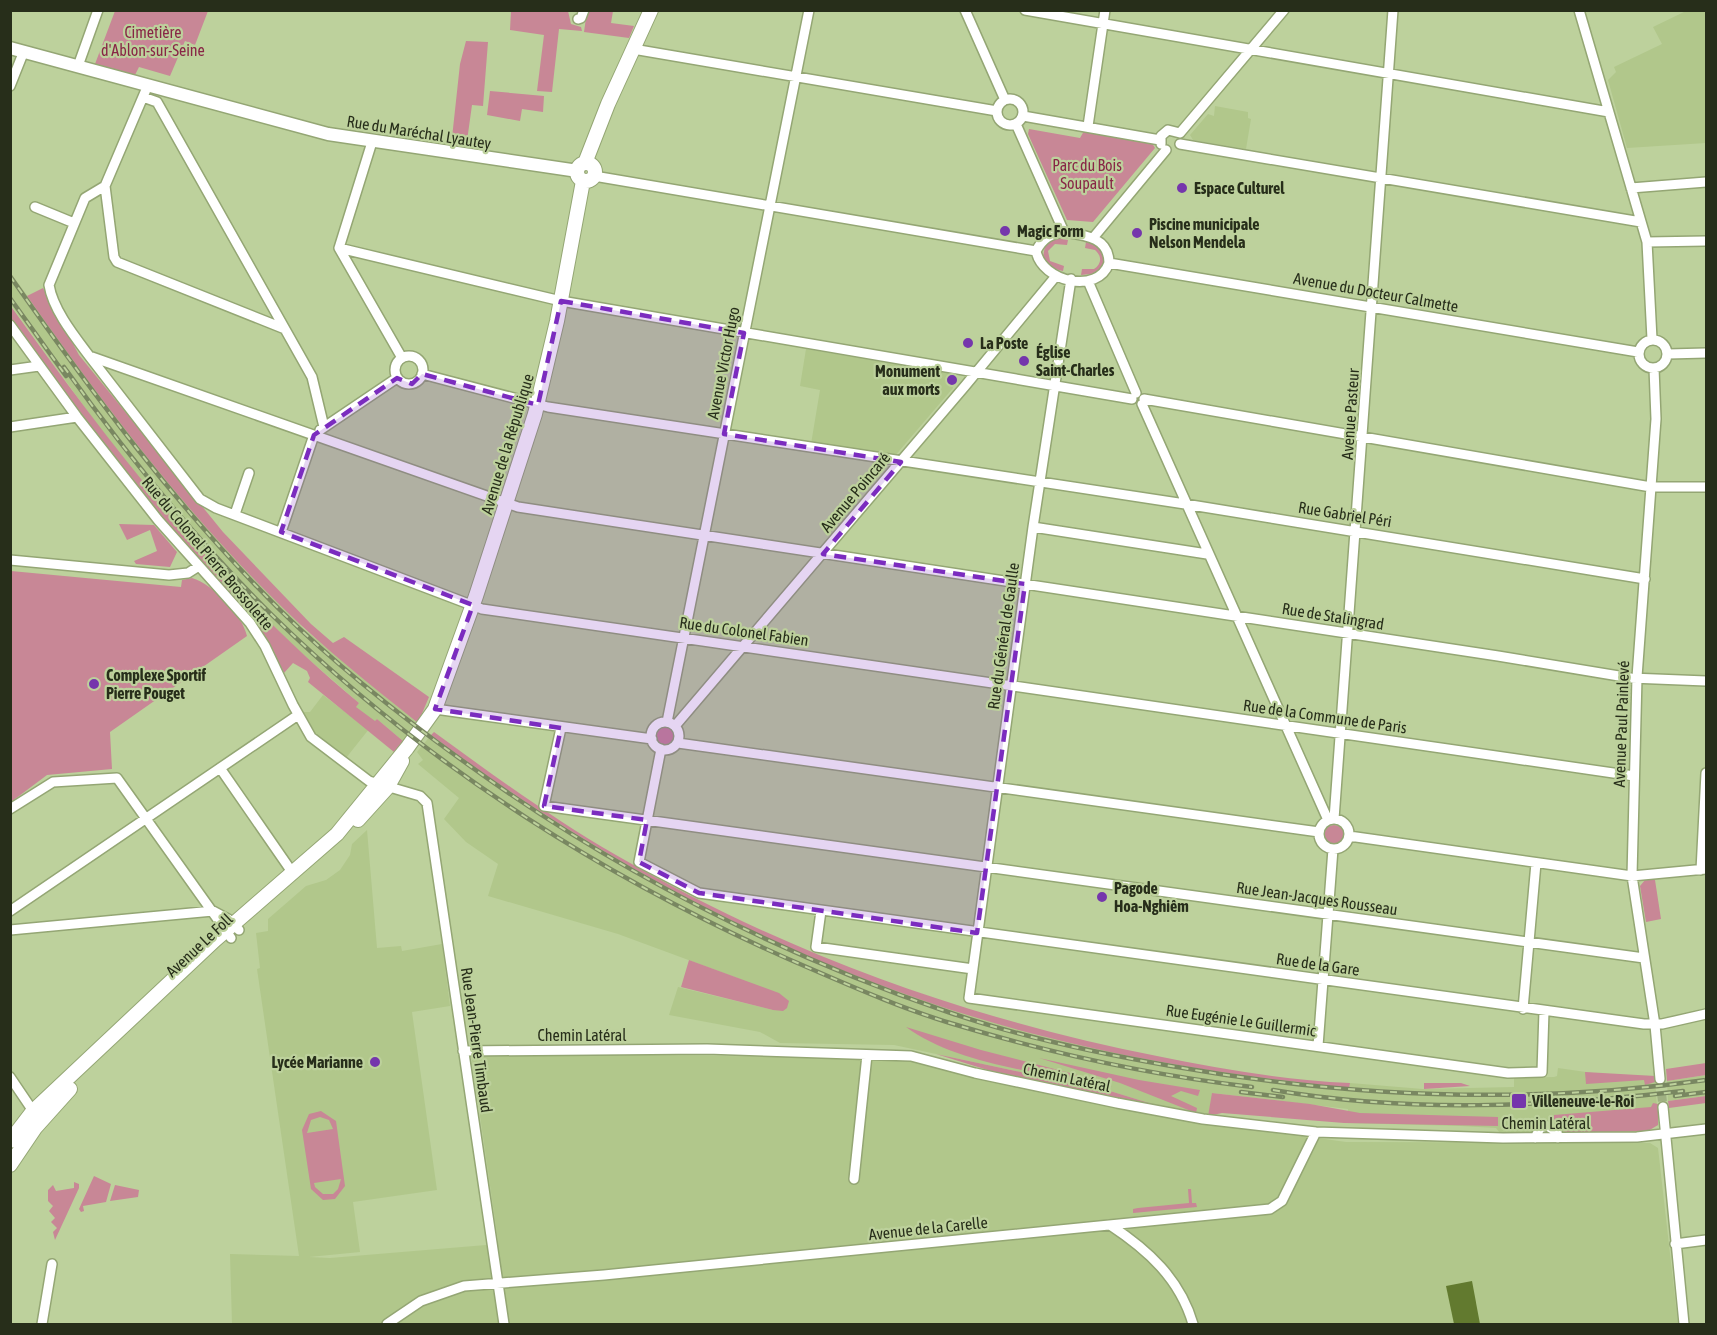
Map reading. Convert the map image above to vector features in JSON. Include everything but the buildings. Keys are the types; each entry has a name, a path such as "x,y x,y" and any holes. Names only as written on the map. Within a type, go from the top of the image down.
{"main road":[{"name":"Avenue de la République","path":"435,710 507,504 538,405 561,301 585,173 608,104 651,10"},
{"name":"Avenue Le Foll","path":"10,1141 33,1111 232,931 353,826 435,710"},
{"name":"Avenue Le Foll","path":"10,1165 35,1128 58,1100 292,872 337,834 382,786"}],"street":[{"path":"78,66 98,10"},
{"path":"578,19 581,18 584,10"},
{"name":"Avenue Victor Hugo","path":"671,724 684,638 809,10"},
{"path":"965,10 1005,100"},
{"path":"1025,10 1609,112"},
{"path":"1088,126 1105,10"},
{"path":"1180,144 1180,133 1284,10"},
{"name":"Avenue Pasteur","path":"1331,820 1341,733 1393,10"},
{"path":"1579,10 1647,242 1652,339"},
{"name":"Rue du Maréchal Lyautey","path":"10,48 78,66 145,91 328,134 585,173"},
{"path":"633,49 997,111"},
{"path":"10,86 24,51"},
{"path":"285,330 117,262 114,257 105,186 145,91 157,102 312,377 324,427"},
{"path":"997,111 1005,100"},
{"path":"1005,100 1019,102 1023,116"},
{"path":"997,111 1003,123 1016,124"},
{"path":"1023,116 1160,140 1166,150"},
{"path":"1016,124 1023,116"},
{"path":"1016,124 1064,232"},
{"path":"1160,140 1168,130 1180,133"},
{"path":"372,141 339,248 402,358"},
{"path":"1093,238 1166,150 1180,144 1641,222"},
{"path":"585,173 1036,251"},
{"path":"1630,188 1707,182"},
{"path":"90,357 65,319 51,294 49,285 85,198 105,186"},
{"path":"35,207 74,224"},
{"path":"1064,232 1093,238 1106,248 1109,263 1101,276 1088,281 1071,279 1056,276 1042,267 1036,251 1045,237 1064,232"},
{"path":"1647,242 1707,241"},
{"path":"339,248 561,301 744,333 1363,436 1651,487 1707,487"},
{"name":"Avenue du Docteur Calmette","path":"1109,263 1638,351"},
{"name":"Avenue Poincaré","path":"671,724 743,646 1056,276"},
{"name":"Rue du Général de Gaulle","path":"969,998 1053,386 1071,279"},
{"path":"1088,281 1138,399 1285,726 1331,820 1347,826 1349,836 1342,847 1333,849 1324,846 1319,832"},
{"name":"Rue du Colonel Pierre Brossolette","path":"10,325 77,417 199,566 260,636 297,714 311,737 382,786"},
{"path":"1652,339 1660,341 1668,354 1661,365 1654,368 1640,360 1638,351 1643,343 1652,339"},
{"path":"1668,354 1707,353"},
{"name":"Rue de Stalingrad","path":"90,357 507,504 529,509 1637,677 1707,681"},
{"name":"Rue du Colonel Fabien","path":"90,357 200,499 216,508 472,606 1011,684"},
{"path":"402,358 417,358 423,368 422,374 412,384 405,384 397,378 395,367 402,358"},
{"path":"10,370 39,366"},
{"name":"Avenue Paul Painlevé","path":"1654,368 1656,419 1637,677 1632,876 1655,1025 1660,1079"},
{"name":"Rue Gabriel Péri","path":"422,374 538,405 1185,504 1646,579"},
{"path":"281,532 314,435 397,378"},
{"path":"10,427 77,417"},
{"path":"235,514 249,473"},
{"path":"1033,527 1207,554"},
{"path":"10,560 169,575 188,573 199,566"},
{"name":"Rue de la Commune de Paris","path":"1011,684 1634,776"},
{"path":"435,710 652,739 661,749 670,749 678,743 1319,832"},
{"path":"10,911 297,714"},
{"path":"652,739 656,726 671,724 679,732 678,743"},
{"name":"Rue Jean-Jacques Rousseau","path":"561,728 544,806 1644,958"},
{"path":"647,820 661,749"},
{"path":"220,768 292,872"},
{"path":"1349,836 1632,876 1704,870 1707,773"},
{"path":"10,809 53,782 109,777 120,780 210,912"},
{"name":"Rue Jean-Pierre Timbaud","path":"382,786 420,796 428,807 504,1324"},
{"name":"Rue de la Gare","path":"647,820 639,862 699,893 1523,1009 1655,1025 1707,1014"},
{"path":"1319,832 1331,820"},
{"path":"1318,1046 1333,849"},
{"path":"1523,1009 1536,863"},
{"path":"821,911 816,947 973,969"},
{"path":"10,930 216,912 232,931"},
{"name":"Rue Eugénie Le Guillermic","path":"969,998 1508,1073 1542,1072 1544,1011"},
{"name":"Chemin Latéral","path":"463,1051 707,1049 911,1056 975,1073 1127,1105 1203,1119 1316,1132 1558,1138 1668,1134 1707,1129"},
{"path":"854,1179 867,1055"},
{"path":"10,1077 33,1111"},
{"path":"1663,1107 1668,1134 1684,1324"},
{"name":"Avenue de la Carelle","path":"387,1324 406,1310 441,1292 464,1286 498,1285 1273,1208 1282,1202 1316,1132"},
{"path":"1110,1225 1135,1241 1161,1265 1180,1292 1193,1324"},
{"path":"1676,1244 1707,1240"},
{"path":"42,1324 52,1264"}],"highlighted area":[{"path":"561,301 744,333 724,434 901,462 823,554 1025,584 977,933 699,893 639,862 647,820 544,806 561,728 435,709 473,605 281,532 314,435 397,378 412,384 422,374 538,405"}],"shaded area":[{"path":"1686,11 1706,11 1706,143 1627,148 1608,80 1616,72 1614,67 1662,44 1653,27"},
{"path":"1215,106 1248,112 1248,118 1251,119 1246,149 1193,140 1190,135 1208,114 1214,116"},
{"path":"10,272 112,412 225,547 304,629 418,723 403,741 377,719 346,758 317,736 303,712 310,712 323,695 349,715 359,703 274,629 160,505 117,452 11,305"},
{"path":"806,349 948,373 953,388 894,457 811,444 820,390 800,386"},
{"path":"431,735 529,806 575,836 707,910 850,972 1038,1035 1173,1065 1349,1087 1350,1083 1423,1089 1514,1087 1514,1078 1554,1077 1557,1076 1558,1068 1607,1075 1655,1076 1658,1125 1641,1132 1500,1133 1496,1128 1347,1123 1348,1109 1213,1093 1208,1116 1175,1111 1110,1091 894,1045 780,1043 760,1032 669,1015 678,987 773,1010 740,979 618,934 488,896 498,864 466,842 444,819 459,798 418,764 423,760 417,752"},
{"path":"367,830 377,948 401,946 402,951 442,944 450,1006 412,1012 437,1190 353,1202 360,1252 309,1257 330,1258 486,1245 498,1241 471,1053 902,1058 1184,1119 1346,1142 1650,1143 1658,1148 1678,1324 232,1324 230,1254 299,1256 257,969 260,968 256,933 268,931 268,919 306,886 326,880 340,870 350,855 352,844"},
{"path":"1706,1075 1706,1096 1668,1101 1667,1081"},
{"path":"1472,1281 1480,1324 1454,1324 1446,1286"}],"green space":[{"name":"Cimetière d'Ablon-sur-Seine","path":"115,10 208,11 195,45 185,41 170,76 139,67 135,75 95,64"},
{"path":"511,11 568,11 571,24 581,27 582,31 559,29 552,92 537,91 544,35 510,30"},
{"path":"587,11 613,11 611,23 634,26 629,38 584,32"},
{"path":"466,41 488,42 483,106 472,105 466,148 451,147 460,64"},
{"path":"490,91 544,96 543,112 522,109 520,121 487,115"},
{"name":"Parc du Bois Soupault","path":"1029,129 1080,138 1084,131 1152,143 1155,148 1093,222 1067,220 1028,134"},
{"path":"1055,238 1068,240 1067,245 1055,244 1048,251 1050,261 1064,266 1063,271 1051,268 1043,257 1045,246"},
{"path":"1086,242 1100,249 1103,255 1106,263 1100,273 1081,275 1082,269 1094,269 1099,265 1100,260 1095,250 1085,248"},
{"path":"43,288 79,355 223,532 311,624 333,643 344,637 429,697 418,723 299,623 213,535 180,497 86,378 27,296"},
{"path":"10,305 89,413 171,516 260,612 359,703 356,707 375,721 377,719 403,741 394,752 308,682 310,678 307,671 293,663 284,673 261,630 175,533 51,378 11,319"},
{"path":"119,524 154,525 177,552 170,567 136,564 134,561 157,551 150,530 127,540"},
{"name":"Complexe Sportif Pierre Pouget","path":"11,571 181,587 182,580 192,578 209,587 226,601 244,627 247,636 110,732 112,769 47,775 11,802"},
{"path":"665,727 671,730 674,736 671,742 665,745 659,742 656,736 659,730"},
{"path":"434,732 546,812 679,890 744,922 878,978 1016,1023 1086,1041 1277,1077 1350,1083 1349,1088 1193,1068 1077,1045 956,1011 875,983 797,951 720,915 644,875 500,785 431,735"},
{"path":"1334,825 1341,828 1344,835 1341,842 1334,845 1327,842 1324,835 1327,828"},
{"path":"1645,880 1655,880 1661,919 1646,922 1640,886"},
{"path":"689,960 779,993 789,1001 787,1008 783,1011 773,1010 681,987"},
{"path":"906,1027 981,1050 1093,1079 1112,1087 978,1059 927,1040"},
{"path":"936,1054 1110,1091 1175,1111 1010,1077"},
{"path":"1039,1058 1139,1080 1200,1090 1198,1096 1181,1091 1171,1096 1197,1108 1196,1113 1120,1083"},
{"path":"1706,1063 1706,1075 1667,1081 1666,1069"},
{"path":"1585,1072 1655,1076 1655,1082 1645,1085 1644,1080 1586,1084"},
{"path":"1424,1083 1461,1083 1470,1086 1424,1089"},
{"path":"1212,1093 1310,1104 1360,1113 1498,1117 1498,1126 1344,1123 1222,1113 1208,1116"},
{"path":"1706,1096 1706,1103 1669,1108 1668,1101"},
{"path":"1653,1103 1658,1104 1658,1125 1648,1131 1566,1133 1554,1120 1554,1115 1651,1107"},
{"path":"321,1111 336,1121 345,1186 335,1199 323,1200 311,1189 302,1130 309,1114","holes":["320,1117 329,1120 333,1129 307,1133 311,1120","341,1179 338,1189 333,1194 323,1194 314,1183"]},
{"path":"94,1176 111,1184 106,1202 83,1206 84,1211 81,1212 79,1209"},
{"path":"74,1182 79,1184 79,1188 55,1240 53,1232 57,1228 51,1222 55,1218 49,1211 53,1206 48,1201 48,1190 53,1185 56,1191 74,1188"},
{"path":"115,1185 139,1190 138,1197 110,1201"},
{"path":"1188,1189 1191,1189 1192,1203 1196,1203 1197,1207 1133,1213 1133,1209 1138,1208 1189,1203"}],"tunnel":[{"path":"1660,1079 1663,1107"}],"railway":[{"path":"10,276 104,406 205,531 279,609 323,650 415,726 520,800 636,872 758,935 884,989 1003,1029 1115,1056 1237,1077 1371,1091 1505,1095 1572,1093 1706,1080"},
{"path":"10,298 66,376"},
{"path":"64,367 137,464 216,557 272,615 394,723 527,818 597,861 668,901 742,938 866,992 933,1018 1100,1062 1252,1087"},
{"path":"1273,1090 1324,1097 1426,1105 1529,1104 1683,1091"},
{"path":"1241,1092 1283,1097"},
{"path":"1675,1096 1706,1092"}],"place":[{"name":"Espace Culturel","path":"1182,188"},
{"name":"Magic Form","path":"1005,231"},
{"name":"Piscine municipale Nelson Mendela","path":"1137,233"},
{"name":"La Poste","path":"968,343"},
{"name":"Église Saint-Charles","path":"1024,361"},
{"name":"Monument aux morts","path":"952,380"},
{"name":"Complexe Sportif Pierre Pouget","path":"94,684"},
{"name":"Pagode Hoa-Nghiêm","path":"1102,897"},
{"name":"Lycée Marianne","path":"375,1062"},
{"name":"Villeneuve-le-Roi","path":"1519,1101"}]}
